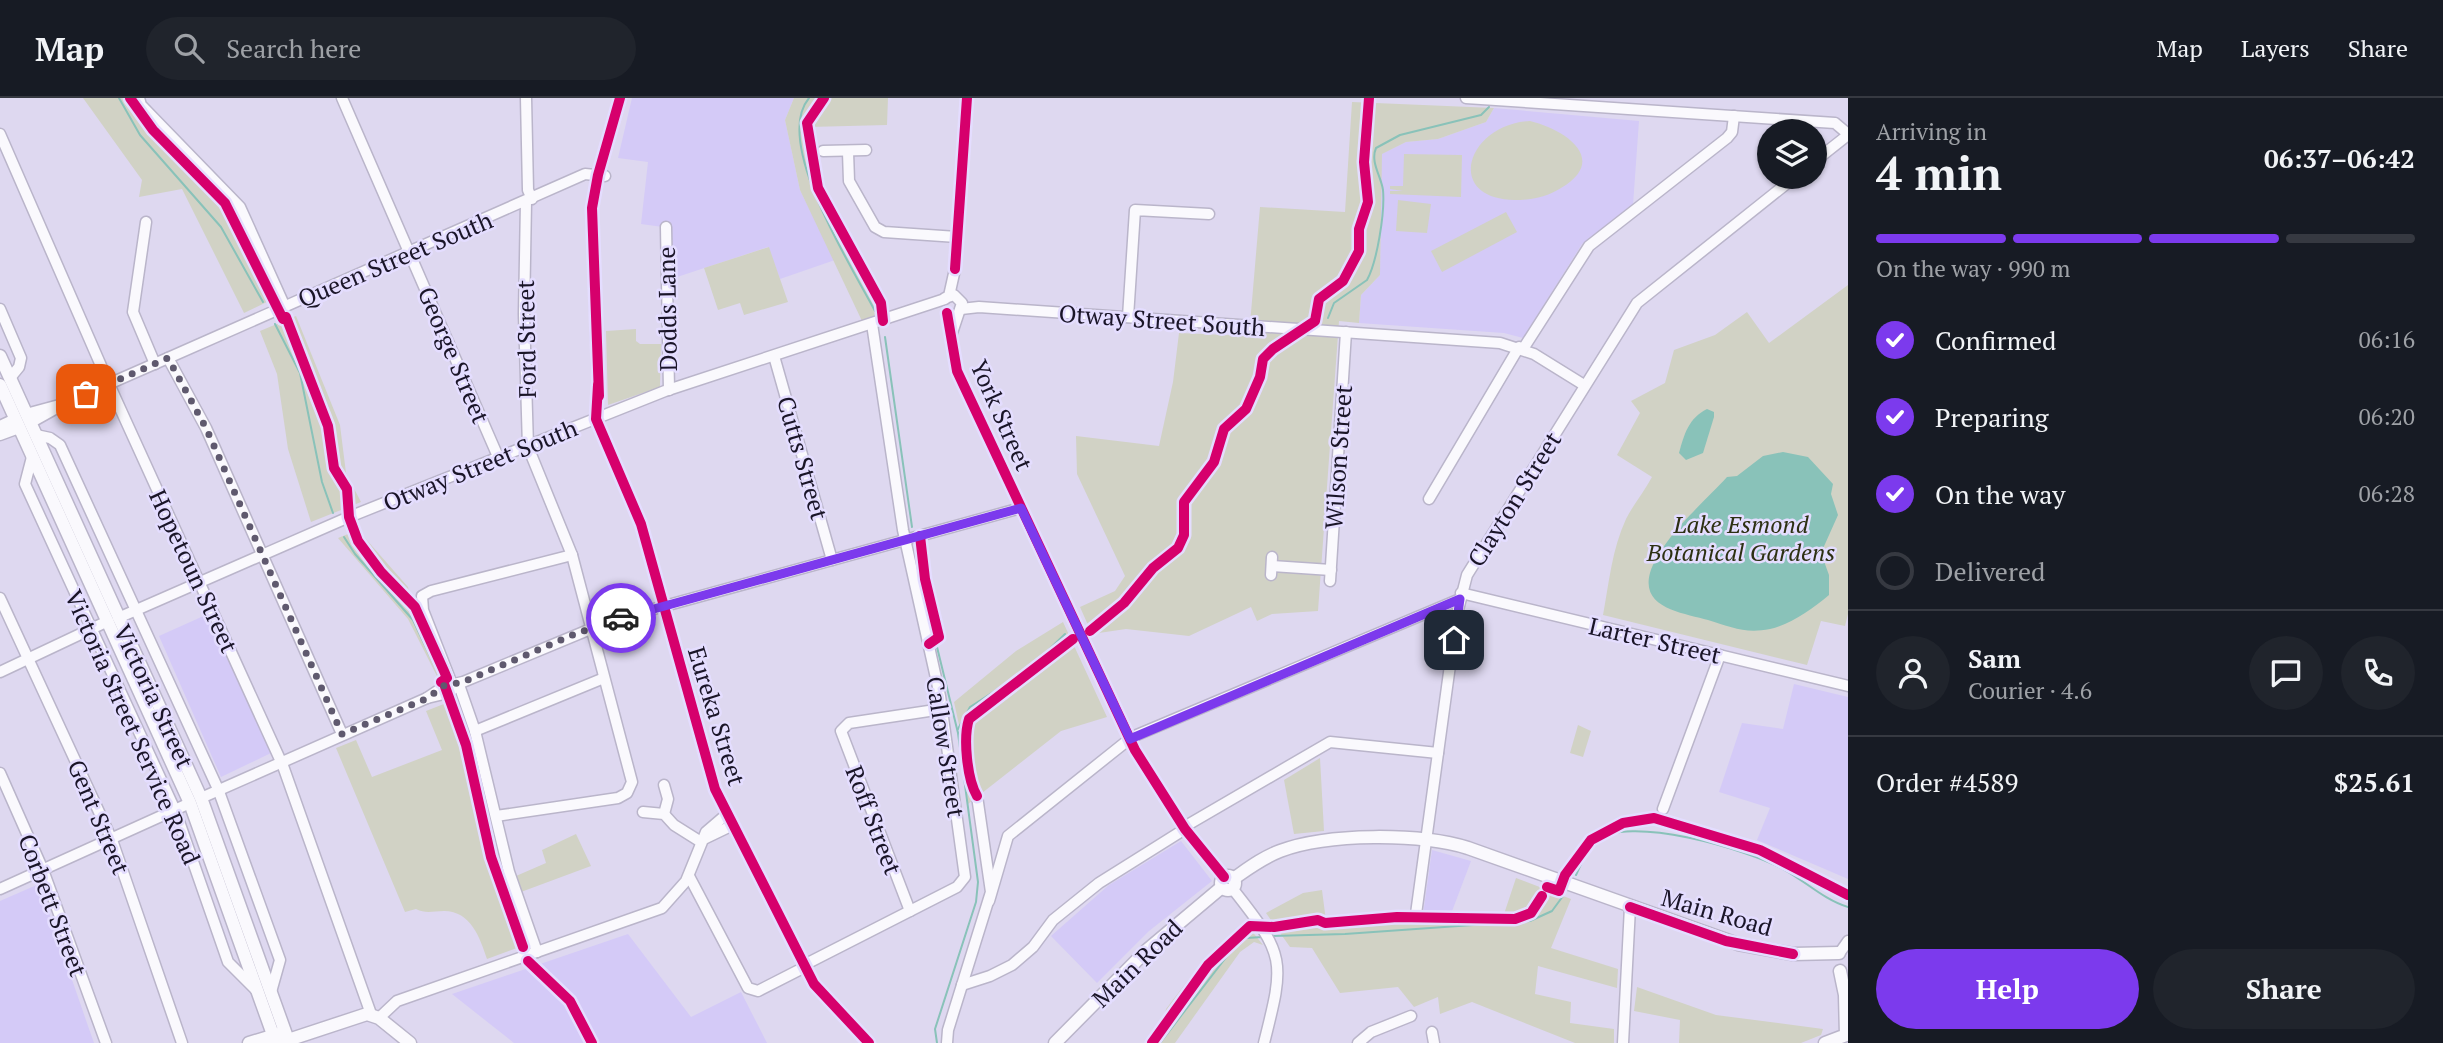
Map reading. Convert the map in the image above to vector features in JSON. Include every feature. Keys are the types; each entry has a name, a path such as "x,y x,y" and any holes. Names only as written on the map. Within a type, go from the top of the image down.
{"main road":[{"name":"Victoria Street","path":"0,356 5,382 22,421 32,457 113,620 196,801 282,1039"},
{"name":"Victoria Street","path":"22,421 36,435 113,620"},
{"name":"Main Road","path":"1055,1043 1156,940 1228,883 1266,857 1298,846 1383,838 1426,839 1468,848 1738,944 1819,960 1842,971"},
{"name":"Main Road","path":"1793,954 1844,948"},
{"path":"1844,948 1836,961 1842,971 1846,1036"},
{"path":"1846,1036 1848,1013"},
{"path":"249,1043 282,1039 358,1015 375,1016 410,1043"},
{"path":"1825,1043 1846,1036"}],"street":[{"path":"139,98 141,105 240,207 284,307 323,410"},
{"name":"George Street","path":"342,98 499,459"},
{"name":"Ford Street","path":"496,816 610,800 627,793 632,778 572,555 528,447 524,314 529,201 526,98"},
{"name":"Eureka Street","path":"620,98 600,178 594,241 598,418 641,524 707,768 730,820 805,966 821,993 869,1043"},
{"name":"York Street","path":"967,98 951,335 957,371 1130,739 1184,828 1228,883 1267,937 1278,958 1279,980 1264,1043"},
{"path":"1466,98 1538,100 1838,123 1846,136 1827,151"},
{"path":"1429,499 1521,348 1589,246 1728,137 1734,116"},
{"name":"Hopetoun Street","path":"0,134 108,384 281,761 375,1016"},
{"path":"823,151 866,150"},
{"path":"848,152 849,181 875,227 884,232 957,237"},
{"name":"Queen Street South","path":"22,421 529,201 587,173 600,178"},
{"name":"Clayton Street","path":"1416,914 1461,596 1472,564 1642,298 1780,189"},
{"path":"1128,317 1135,210 1209,214"},
{"path":"146,222 133,312 155,364"},
{"name":"Dodds Lane","path":"666,227 668,390"},
{"name":"Otway Street South","path":"0,672 198,581 668,390 929,307 953,305 1495,342 1521,348 1584,386"},
{"path":"0,309 21,358 19,367 5,382"},
{"name":"Callow Street","path":"872,324 905,540 942,709 965,868 964,881 910,911"},
{"name":"Wilson Street","path":"1272,566 1330,576 1346,332"},
{"name":"Cutts Street","path":"774,356 832,560"},
{"path":"168,358 206,428 342,734"},
{"path":"0,426 22,421"},
{"path":"0,435 22,421"},
{"name":"Victoria Street Service Road","path":"32,457 25,484 175,810 228,962 264,992 280,960 218,789 60,445 54,439 36,435"},
{"path":"3,889 281,761 428,698 447,693 458,683 591,628 1021,508"},
{"path":"537,952 509,872 475,731 458,683 423,610 422,596 432,591 572,555"},
{"path":"987,854 1130,739 1461,596"},
{"name":"Larter Street","path":"1461,596 1848,686"},
{"name":"Gent Street","path":"0,598 112,840 182,1043"},
{"path":"1663,809 1720,655"},
{"path":"475,731 604,678"},
{"name":"Roff Street","path":"910,911 841,736 842,727 849,723 942,709"},
{"path":"962,985 1012,965 1033,947 1053,920 1099,883 1184,828 1333,741 1438,753"},
{"name":"Corbett Street","path":"0,773 43,870 105,1041"},
{"path":"664,785 668,799 664,814"},
{"name":"Callow Street","path":"947,1043 948,1030 989,901 991,886 977,796"},
{"path":"643,812 664,814 674,825 701,842"},
{"path":"375,1016 397,1001 662,908 677,894 689,876 707,831 730,820"},
{"path":"989,901 1008,836"},
{"path":"689,876 746,986 753,991 762,989 910,911"},
{"path":"1623,1043 1630,907"},
{"path":"1358,1043 1371,1032 1411,1016"}],"shaded area":[{"path":"632,98 794,98 785,120 800,190 835,260 780,279 768,247 671,279 670,228 641,224 648,162 618,158"},
{"path":"1494,108 1639,121 1633,205 1582,244 1523,338 1504,333 1359,323 1361,295 1380,275 1381,154 1406,142 1438,139 1486,122"},
{"path":"1707,409 1714,412 1714,417 1703,453 1686,460 1679,453 1685,433 1696,417"},
{"path":"1783,452 1808,457 1833,484 1831,494 1838,515 1821,553 1829,575 1829,595 1786,624 1753,631 1677,612 1658,602 1649,585 1650,573 1655,560 1673,535 1727,477 1737,476 1763,456"},
{"path":"208,614 271,753 221,777 159,636"},
{"path":"1794,684 1848,697 1848,879 1757,840 1770,808 1719,792 1742,723 1783,729"},
{"path":"1181,841 1212,881 1149,931 1097,983 1051,936 1109,885"},
{"path":"1432,850 1471,861 1451,914 1423,915"},
{"path":"39,884 94,1043 0,1043 0,901"},
{"path":"628,934 691,1017 741,992 767,1043 514,1043 452,994"}],"green space":[{"path":"83,98 135,98 136,109 234,210 271,300 244,313 182,189 139,197 142,180"},
{"path":"794,98 888,98 887,125 809,127 821,184 887,310 862,321 800,190 785,120"},
{"path":"1352,102 1494,108 1486,122 1438,139 1406,142 1382,154 1380,275 1361,295 1359,323 1339,321 1318,611 1272,614 1257,621 1251,607 1189,636 1126,629 1092,634 1080,607 1115,591 1125,576 1077,474 1076,436 1159,446 1173,382 1179,333 1249,336 1260,207 1345,212"},
{"path":"1530,121 1556,131 1577,147 1582,156 1582,166 1575,177 1550,194 1527,199 1492,196 1478,188 1471,175 1472,161 1479,147 1491,134 1508,125"},
{"path":"1404,154 1462,155 1461,197 1390,194 1390,191 1403,191 1390,189 1390,186 1403,186"},
{"path":"1398,200 1431,204 1427,233 1396,231"},
{"path":"1506,212 1517,232 1442,272 1431,251"},
{"path":"769,247 788,302 744,315 740,303 718,310 704,268"},
{"name":"Lake Esmond Botanical Gardens","path":"1848,285 1848,614 1845,626 1821,621 1807,665 1603,615 1621,530 1652,477 1617,455 1640,413 1631,401 1665,383 1674,350 1715,335 1747,312 1769,343"},
{"path":"296,316 340,425 346,473 361,502 311,522 288,449 277,374 260,331"},
{"path":"636,329 636,341 640,344 661,344 660,387 608,405 606,331"},
{"path":"358,530 408,587 414,614 445,681 441,684 408,619 338,538"},
{"path":"1063,622 1107,717 1061,731 968,804 961,734 954,702 1016,651"},
{"path":"454,700 475,756 501,867 528,944 487,959 473,927 461,916 453,912 426,912 416,909 405,912 336,748 356,740 372,777 442,750 426,711"},
{"path":"1578,725 1591,731 1583,757 1570,753"},
{"path":"1320,758 1324,831 1294,834 1284,780"},
{"path":"576,834 591,866 521,892 516,876 546,863 542,850"},
{"path":"1516,878 1571,899 1551,948 1618,969 1617,988 1538,966 1535,994 1571,1002 1570,1023 1614,1029 1614,1043 1575,1043 1472,1002 1440,1014 1438,997 1414,1007 1398,987 1340,993 1312,948 1290,947 1266,913 1303,893 1322,890 1326,921 1411,913 1504,914"},
{"path":"1247,925 1263,945 1254,942 1240,952 1175,1043 1148,1043 1164,1024 1166,1009 1205,958"},
{"path":"1637,987 1716,1015 1823,1029 1821,1035 1801,1043 1679,1043 1680,1020 1634,1011"}],"waterway":[{"path":"119,98 140,135 221,227 263,302"},
{"path":"809,98 800,118 800,144 808,173 834,236 875,311"},
{"path":"1328,318 1334,303 1367,280 1374,262 1383,211 1383,190 1374,158 1376,148 1400,135 1481,115 1489,107"},
{"path":"275,324 300,373 322,482 333,513"},
{"path":"885,337 912,527"},
{"path":"344,537 355,554 413,620 441,679"},
{"path":"958,729 970,707 1029,669 1065,634"},
{"path":"937,647 958,733 978,882 976,902 935,1029 937,1043"},
{"path":"1576,875 1586,853 1595,842 1611,834 1633,831 1659,833 1717,844 1766,861 1831,900 1848,907"},
{"path":"1272,936 1345,934 1530,921 1552,911 1563,896"},
{"path":"1160,1043 1234,947 1246,938 1263,937"}],"cycle path":[{"path":"130,98 153,130 225,203 283,319 286,317 328,426 334,468 347,489 349,517 358,541 381,572 415,607 447,678 441,682"},
{"path":"599,396 592,208 598,175 620,98"},
{"path":"824,98 807,123 818,188 881,303 883,321"},
{"path":"955,269 967,98"},
{"path":"1090,631 1124,603 1153,568 1178,548 1184,535 1184,502 1214,462 1224,429 1246,409 1260,377 1263,359 1273,349 1315,321 1319,299 1343,281 1359,251 1359,229 1368,202 1364,162 1369,98"},
{"path":"947,313 957,371 1135,750 1185,829 1224,877"},
{"path":"598,385 596,419 641,524 715,789 814,984 869,1043"},
{"path":"920,536 925,579 939,637 929,644"},
{"path":"977,796 967,758 969,719 1073,639"},
{"path":"443,681 466,745 491,857 523,947"},
{"path":"1547,887 1559,891 1565,875 1591,840 1623,823 1654,818 1760,850 1848,895"},
{"path":"1152,1043 1208,965 1250,926 1274,927 1318,920 1325,923 1397,917 1515,919 1531,913 1542,896"},
{"path":"1630,907 1726,941 1793,954"},
{"path":"528,961 570,1001 592,1043"}],"way so far":[{"path":"86,394 168,358 184,392 206,428 342,734 428,698 443,686 463,682 575,634 621,618"}],"route":[{"path":"621,618 1021,508 1130,739 1460,599 1454,640"}]}
